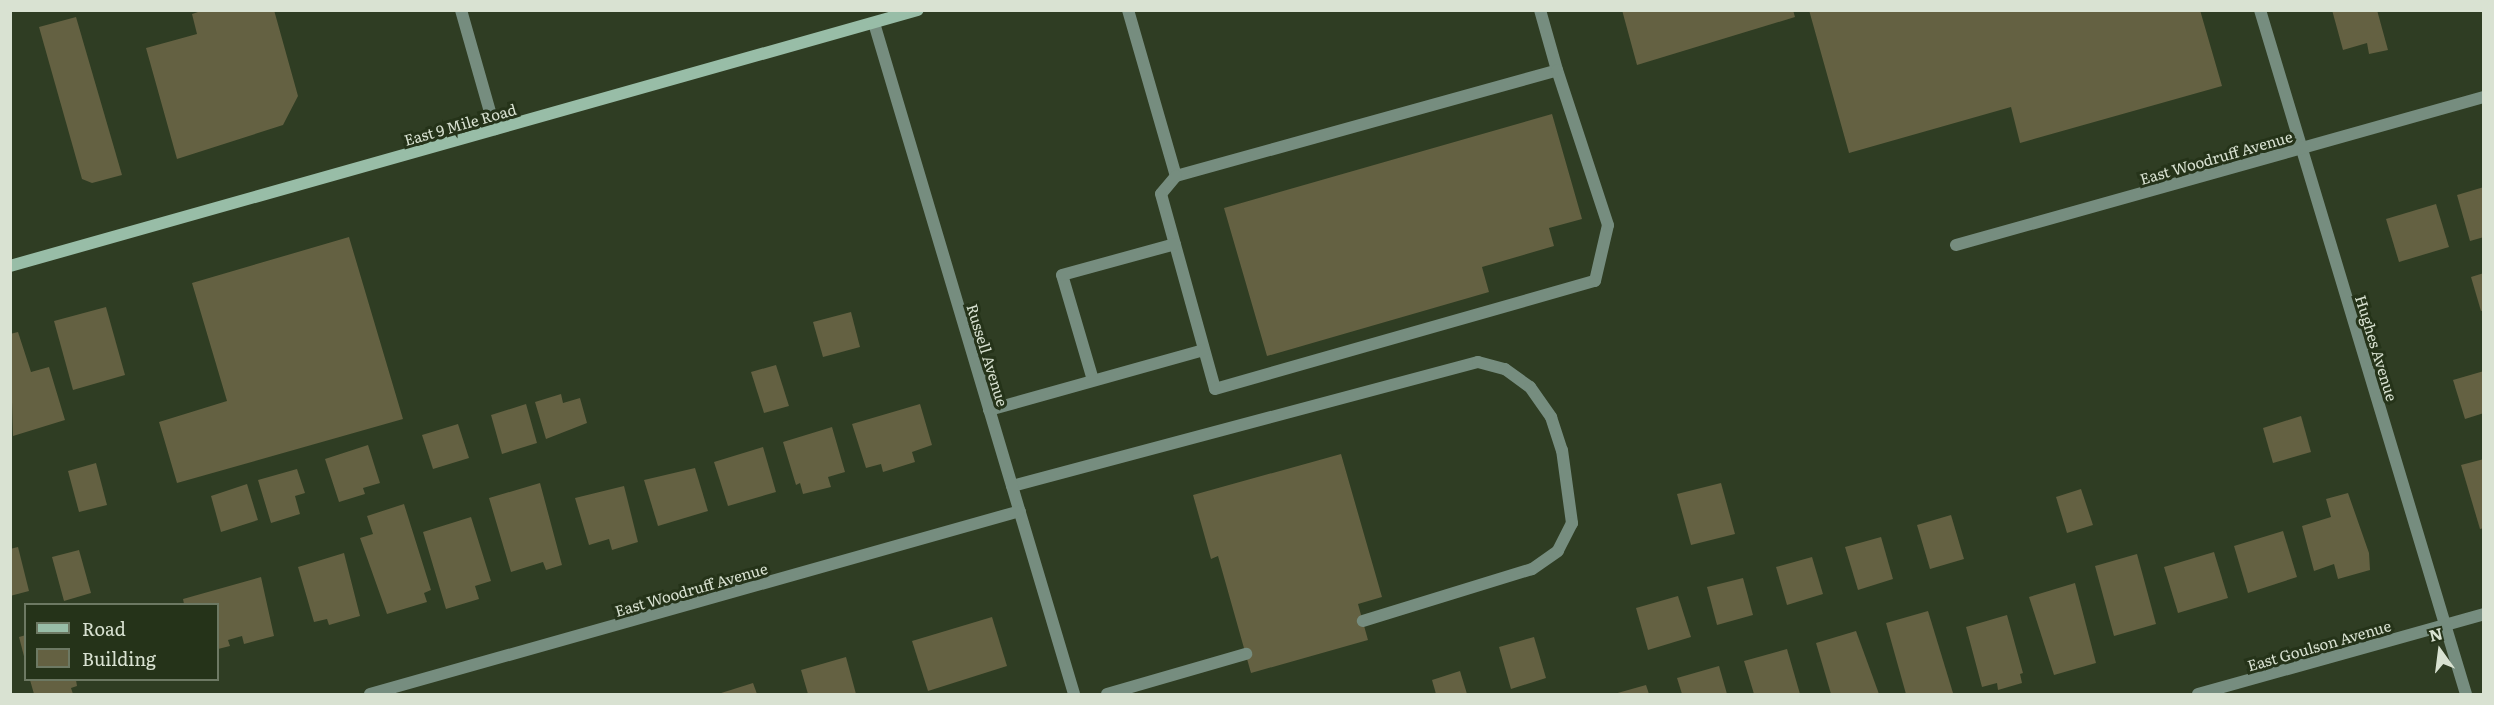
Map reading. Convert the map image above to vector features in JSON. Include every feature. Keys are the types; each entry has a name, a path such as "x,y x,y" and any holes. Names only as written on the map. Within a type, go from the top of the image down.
{"main road":[{"name":"East 9 Mile Road","path":"11,264 918,10"}],"street":[{"path":"461,10 495,129"},
{"path":"1128,10 1176,176"},
{"path":"1540,10 1557,70 1608,225 1595,281 1215,389 1161,194 1176,176 1557,70"},
{"name":"Hughes Avenue","path":"2260,10 2466,694"},
{"name":"Russell Avenue","path":"874,23 1074,694"},
{"name":"East Woodruff Avenue","path":"1956,245 2484,97"},
{"path":"1093,380 1062,275 1175,244"},
{"path":"989,410 1204,350"},
{"path":"1012,486 1478,362 1505,369 1530,387 1551,417 1562,450 1572,523 1558,551 1532,569 1363,621"},
{"name":"East Woodruff Avenue","path":"370,694 1020,511"},
{"name":"East Goulson Avenue","path":"2198,694 2484,614"},
{"path":"1107,694 1246,654"}],"building":[{"path":"204,10 274,10 298,96 283,125 177,159 146,48 197,34 192,14"},
{"path":"1622,10 1793,10 1795,17 1637,65"},
{"path":"1809,10 2200,10 2222,86 2020,143 2011,107 1849,153"},
{"path":"2332,10 2377,10 2388,50 2369,54 2367,43 2343,50"},
{"path":"76,17 122,175 92,183 82,179 39,27"},
{"path":"1552,114 1582,219 1549,228 1554,246 1482,267 1489,292 1267,356 1224,208"},
{"path":"2484,187 2484,237 2470,241 2457,195"},
{"path":"2436,204 2449,247 2399,262 2386,219"},
{"path":"349,237 403,419 177,483 159,422 227,401 192,283"},
{"path":"2484,273 2484,310 2481,311 2471,277"},
{"path":"106,307 125,375 73,390 54,321"},
{"path":"851,312 860,347 823,357 813,322"},
{"path":"18,332 31,372 49,367 65,420 13,436 10,334"},
{"path":"776,365 789,406 764,413 751,372"},
{"path":"2484,371 2484,413 2465,419 2453,380"},
{"path":"561,394 563,403 580,398 587,423 546,439 535,402"},
{"path":"526,404 537,443 502,454 491,415"},
{"path":"920,404 932,445 912,452 915,462 883,472 881,464 866,468 852,424"},
{"path":"2301,416 2311,452 2273,463 2263,428"},
{"path":"458,424 469,458 433,469 422,435"},
{"path":"832,427 845,472 828,477 831,487 803,494 800,483 796,485 783,442"},
{"path":"368,445 380,483 363,488 365,494 339,502 325,459"},
{"path":"763,447 776,492 728,506 714,462"},
{"path":"1341,454 1382,597 1358,604 1368,640 1251,673 1218,556 1211,559 1193,495"},
{"path":"2484,459 2484,528 2480,529 2461,465"},
{"path":"96,463 107,505 79,512 68,471"},
{"path":"695,468 708,511 658,526 644,480"},
{"path":"297,469 305,493 295,496 300,514 271,523 258,480"},
{"path":"540,483 562,565 546,570 543,562 511,572 489,498"},
{"path":"1721,483 1735,534 1691,545 1677,494"},
{"path":"247,484 258,520 221,532 211,496"},
{"path":"624,486 638,542 612,550 609,539 589,545 575,498"},
{"path":"2081,489 2093,525 2067,533 2056,497"},
{"path":"2348,493 2369,553 2370,570 2338,579 2334,564 2314,571 2302,526 2331,517 2326,499"},
{"path":"404,504 431,590 424,593 427,602 387,614 360,538 373,534 367,516"},
{"path":"1951,515 1964,559 1930,569 1917,525"},
{"path":"471,517 491,581 475,586 479,599 446,609 423,532"},
{"path":"2283,531 2297,577 2248,593 2234,546"},
{"path":"1881,537 1893,579 1858,590 1845,547"},
{"path":"18,547 29,591 10,596 10,549"},
{"path":"79,550 91,593 64,601 52,557"},
{"path":"2214,552 2228,598 2178,613 2164,567"},
{"path":"344,553 360,616 329,625 327,619 314,622 298,567"},
{"path":"2137,554 2156,624 2114,636 2095,566"},
{"path":"1812,557 1823,594 1787,605 1776,567"},
{"path":"261,577 274,636 244,644 242,636 228,640 230,646 219,649 219,603 184,603 183,599"},
{"path":"1743,578 1753,615 1717,625 1707,587"},
{"path":"2075,583 2096,663 2054,675 2029,597"},
{"path":"1678,596 1691,637 1648,650 1636,608"},
{"path":"1928,611 1953,693 1906,694 1886,623"},
{"path":"2007,615 2023,673 2020,674 2022,683 1998,690 1997,683 1982,687 1966,627"},
{"path":"992,617 1007,666 928,691 912,641"},
{"path":"1856,631 1879,694 1831,694 1816,643"},
{"path":"24,636 24,656 19,637"},
{"path":"1534,637 1546,678 1511,689 1499,647"},
{"path":"1787,649 1800,694 1754,694 1744,661"},
{"path":"846,657 856,694 808,694 801,670"},
{"path":"1719,666 1727,694 1682,694 1677,678"},
{"path":"1460,671 1467,694 1436,694 1432,680"},
{"path":"30,681 76,681 77,686 71,688 73,694 34,694"},
{"path":"753,683 757,694 718,694"},
{"path":"1646,685 1649,694 1614,694"}]}
